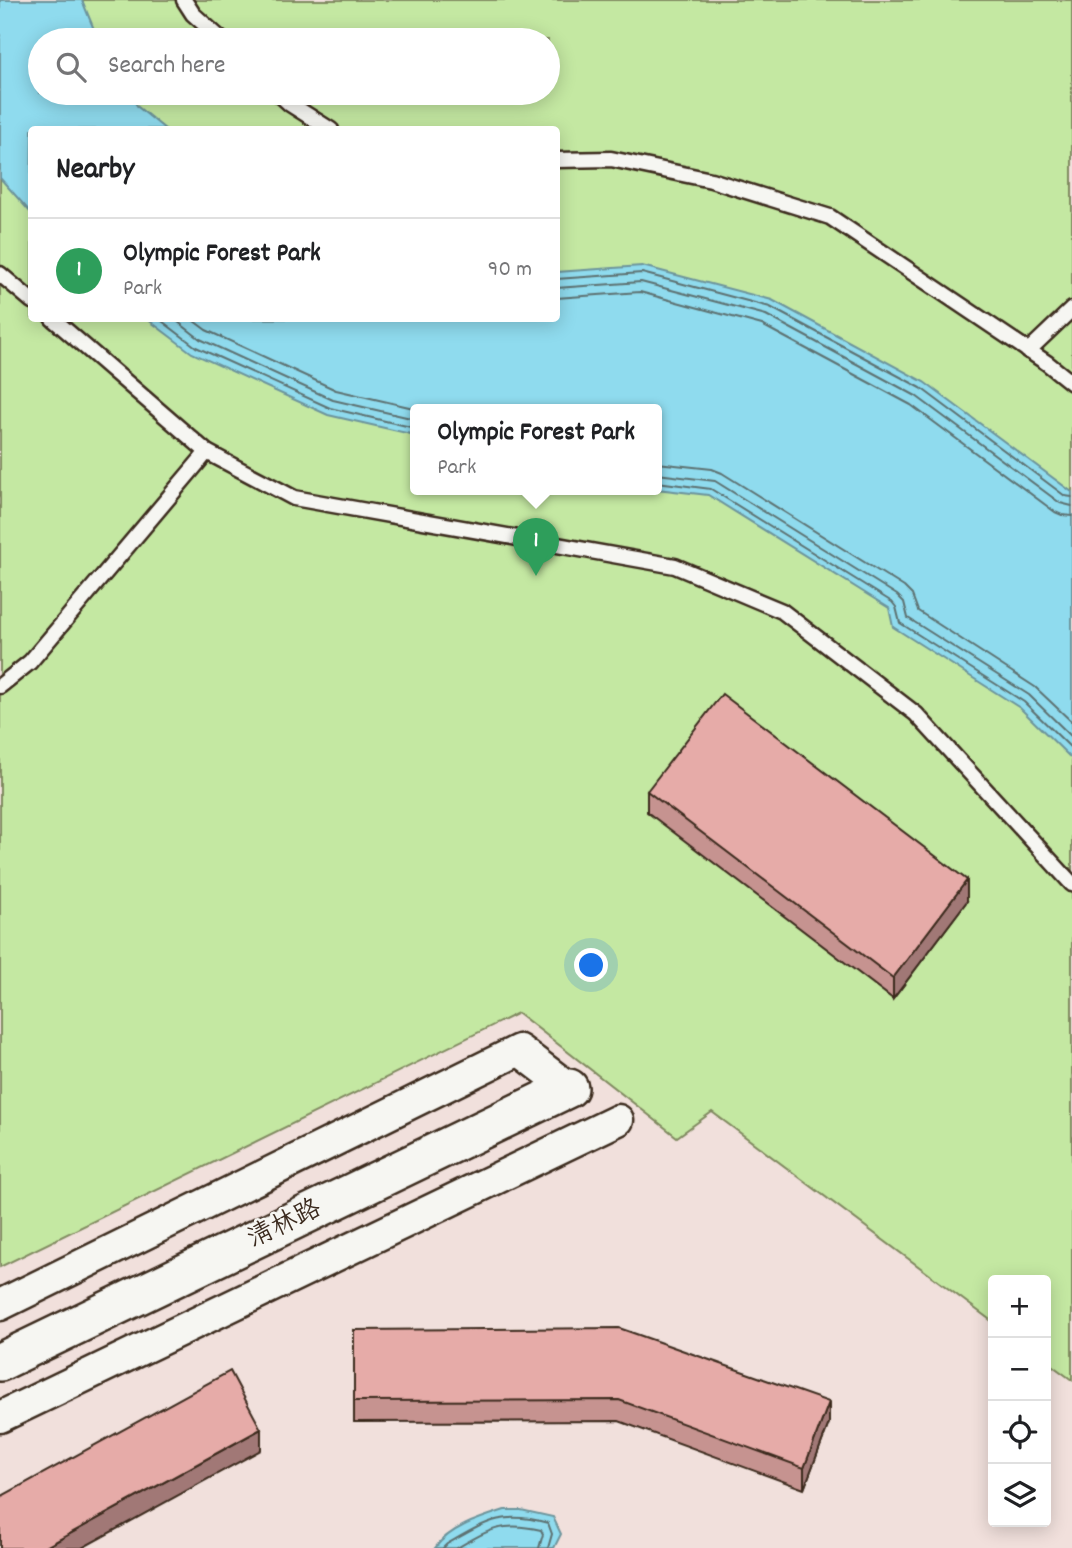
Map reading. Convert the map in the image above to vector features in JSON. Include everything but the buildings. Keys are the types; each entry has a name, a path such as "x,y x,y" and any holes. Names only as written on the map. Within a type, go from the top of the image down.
{"street":[{"path":"0,1305 519,1050 569,1088"},
{"name":"清林路","path":"0,1362 569,1088"},
{"path":"0,1417 618,1120"}],"lane":[{"path":"184,0 193,14 209,28"},
{"path":"292,105 325,126"},
{"path":"560,160 611,159 711,180 830,217 1072,383"},
{"path":"0,274 28,298"},
{"path":"1028,351 1072,309"},
{"path":"57,322 207,452 294,498 675,566 782,611 916,714 1072,884"},
{"path":"0,686 30,662 207,452"}],"green space":[{"path":"0,0 1072,0 1072,1380 1051,1365 1051,1275 988,1275 988,1318 712,1112 677,1137 518,1013 0,1267"}],"water":[{"path":"0,0 82,0 94,28 28,28 28,105 137,105 161,126 28,126 28,210 0,178"},
{"path":"642,266 772,300 924,382 1072,492 1072,759 1020,708 893,627 889,608 708,495 662,490 662,404 410,404 410,434 328,415 192,353 151,322 560,322 560,272"},
{"path":"505,1510 521,1510 553,1517 561,1534 554,1548 435,1548 457,1529"}],"place":[{"name":"Olympic Forest Park","path":"536,576"}]}
